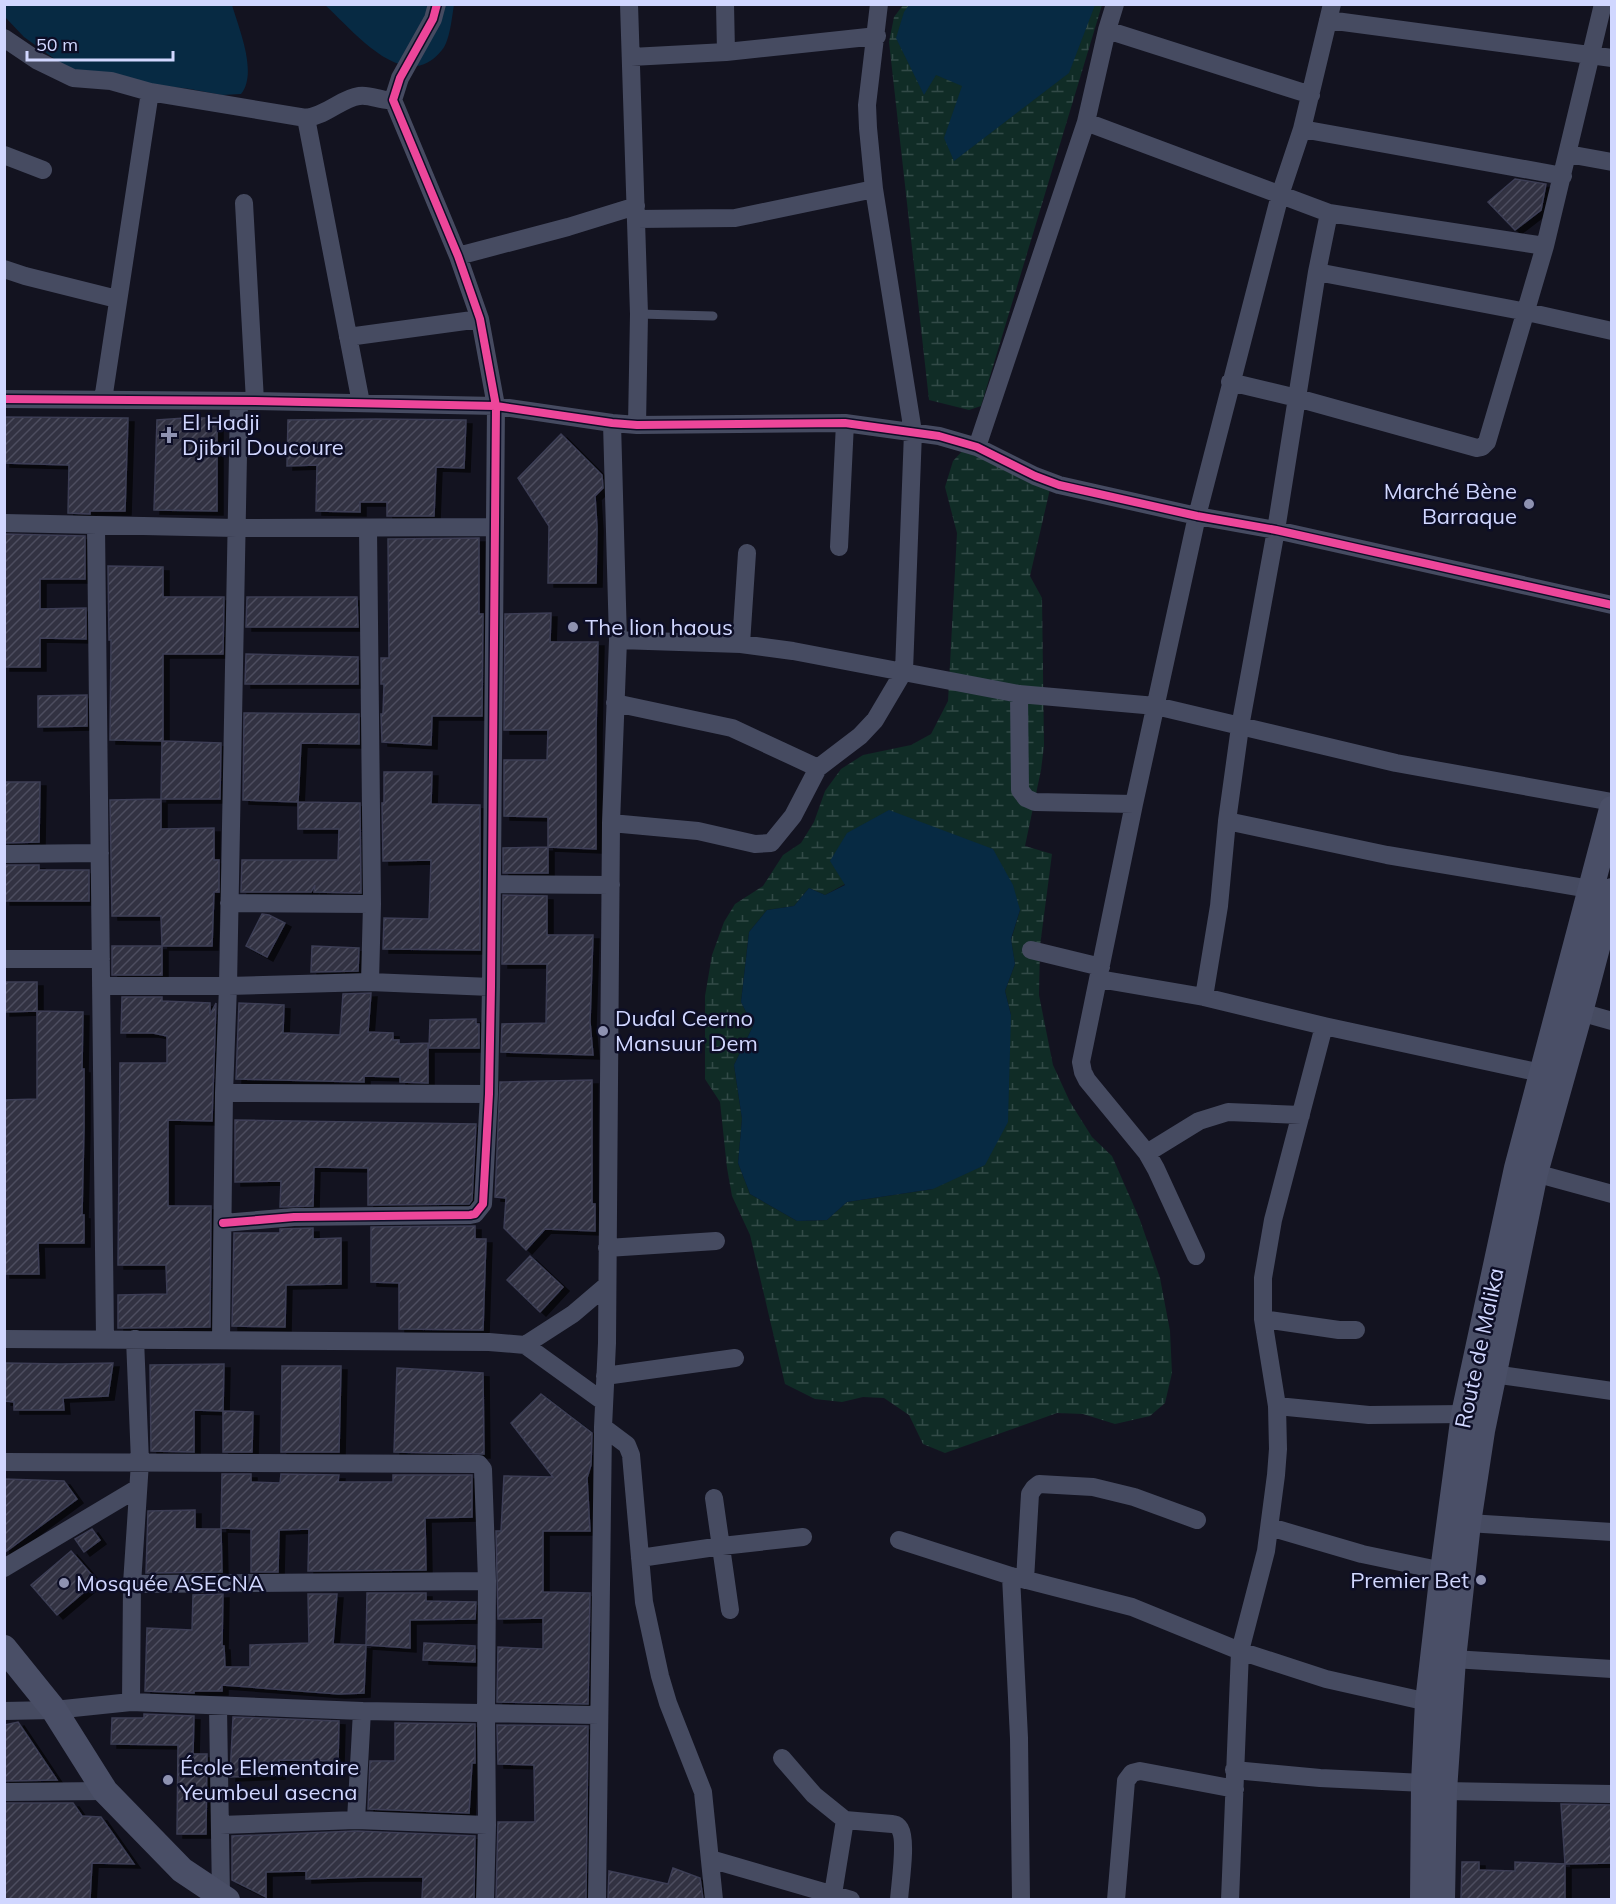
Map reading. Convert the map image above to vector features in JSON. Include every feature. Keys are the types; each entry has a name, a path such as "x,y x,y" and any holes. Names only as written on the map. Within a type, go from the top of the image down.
{"main road":[{"name":"Route de Malika","path":"1423,1899 1434,1787 1482,1431 1535,1173 1580,1012 1601,890 1611,809"},
{"name":"Route de Malika","path":"1442,1899 1428,1702 1464,1414 1517,1168 1541,1073 1601,890"},
{"path":"4,1648 54,1710 105,1791 182,1870 222,1898"}],"street":[{"path":"223,1222 294,1217 475,1214 483,1204 489,1094 491,987 496,406 480,319 458,256 393,100 400,78 433,19 438,4"},
{"path":"629,4 639,314 637,425"},
{"path":"725,4 726,52"},
{"path":"611,823 698,831 755,844 771,843 793,816 818,768 860,736 875,720 904,671 913,432 874,189 867,105 879,4"},
{"path":"977,447 1086,122 1114,4"},
{"path":"1230,382 1297,398 1477,448 1487,442 1545,246 1604,4"},
{"path":"1196,1256 1147,1153 1087,1080 1081,1062 1197,516 1280,195 1311,95 1330,12 1611,58"},
{"path":"1107,30 1311,95"},
{"path":"630,57 726,52 877,36"},
{"path":"4,38 38,61 73,78 111,81 150,92 306,118 317,117 359,96 393,100"},
{"path":"103,400 150,92"},
{"path":"306,118 361,403"},
{"path":"1086,122 1329,213 1545,246"},
{"path":"1302,129 1563,176"},
{"path":"1568,154 1611,162"},
{"path":"4,155 43,170"},
{"path":"458,256 568,227 636,213 735,218 874,189"},
{"path":"221,1340 236,528 247,401 244,203"},
{"path":"1204,996 1219,906 1227,820 1240,727 1276,531 1317,272 1329,213"},
{"path":"4,269 117,299"},
{"path":"1317,272 1527,312 1611,331"},
{"path":"348,337 480,319"},
{"path":"4,399 496,406 637,425 845,423 957,440 977,447 1035,477 1053,483 1611,605"},
{"path":"597,1899 603,1427 608,1248 611,823 618,640 612,423"},
{"path":"839,547 845,423"},
{"path":"4,523 236,528 495,527"},
{"path":"96,526 105,1339"},
{"path":"368,528 372,904 370,982"},
{"path":"741,644 747,553"},
{"path":"618,640 741,644 793,651 1019,694 1156,706 1396,763 1611,802"},
{"path":"1019,694 1020,790 1026,798 1035,802 1134,804"},
{"path":"615,703 732,728 818,768"},
{"path":"1227,820 1387,855 1601,890"},
{"path":"4,854 100,853"},
{"path":"492,884 611,885"},
{"path":"229,903 372,904"},
{"path":"1031,950 1100,973 1324,1026 1541,1073"},
{"path":"4,959 100,959"},
{"path":"101,986 228,986 370,982 491,987"},
{"path":"1580,1012 1611,1020"},
{"path":"1230,1899 1240,1651 1266,1551 1278,1457 1277,1406 1263,1319 1263,1278 1273,1220 1324,1026"},
{"path":"224,1093 489,1094"},
{"path":"1147,1153 1199,1121 1228,1112 1300,1114"},
{"path":"1535,1173 1611,1194"},
{"path":"608,1248 716,1241"},
{"path":"525,1345 573,1314 607,1285"},
{"path":"1263,1319 1339,1330 1356,1330"},
{"path":"4,1339 489,1342 525,1345 604,1402"},
{"path":"131,1702 132,1584 140,1462 135,1339"},
{"path":"605,1376 735,1358"},
{"path":"1493,1374 1611,1391"},
{"path":"1277,1406 1369,1415 1464,1414"},
{"path":"603,1427 627,1445 631,1455 644,1602 668,1703 703,1792 714,1899"},
{"path":"4,1462 479,1464 483,1469 487,1581 485,1899"},
{"path":"1021,1899 1018,1578 1030,1494 1039,1484 1093,1487 1134,1497 1197,1520"},
{"path":"4,1569 138,1488"},
{"path":"714,1498 730,1610"},
{"path":"1468,1523 1611,1532"},
{"path":"1270,1527 1362,1554 1443,1571"},
{"path":"640,1558 803,1537"},
{"path":"899,1540 1018,1578 1132,1607 1240,1651 1326,1679 1428,1702"},
{"path":"132,1584 487,1581"},
{"path":"1453,1659 1611,1668"},
{"path":"4,1711 54,1710 131,1702 362,1711 599,1715"},
{"path":"218,1707 222,1898"},
{"path":"356,1820 362,1711"},
{"path":"782,1758 813,1795 845,1820 897,1825 901,1831 902,1864 898,1899"},
{"path":"1116,1899 1126,1781 1132,1773 1140,1771 1235,1780 1320,1778 1434,1787 1611,1794"},
{"path":"4,1792 105,1791"},
{"path":"220,1825 356,1820 487,1825"},
{"path":"710,1859 842,1897 845,1820"}],"lane":[{"path":"639,314 713,316"}],"green space":[{"path":"903,5 1102,5 981,406 969,410 929,400 889,42 894,17"},
{"path":"966,447 1050,489 1030,576 1042,598 1044,746 1025,846 1052,854 1040,946 1039,995 1053,1065 1070,1102 1092,1137 1112,1156 1140,1220 1160,1278 1170,1331 1172,1373 1165,1403 1150,1416 1115,1424 1083,1414 1057,1413 945,1453 923,1444 909,1415 884,1398 863,1397 842,1402 815,1399 785,1384 750,1235 732,1196 720,1102 705,1079 705,996 712,955 724,922 735,904 763,886 783,855 801,843 814,822 825,791 841,769 863,755 911,745 931,734 948,701 957,533 945,487 953,461","holes":["845,884 1020,910 1011,940 1015,964 1005,991 1011,1015 933,1189 847,1202 827,1220 797,1221 750,1194 738,1163 742,1119 734,1065 753,1026 741,1002 749,932 767,910 794,906 809,888 825,895"]}],"water":[{"path":"5,5 232,5 246,51 248,75 246,85 241,94 222,95 139,83 67,68 24,37 5,17"},
{"path":"325,5 454,5 445,46 427,63 412,66 396,63 380,54"},
{"path":"909,5 1095,5 1069,73 954,161 944,138 962,86 936,75 924,95 896,38 904,12"},
{"path":"889,810 993,849 1013,885 1020,910 1011,939 1015,964 1005,991 1011,1015 1008,1122 985,1165 933,1189 847,1202 827,1220 797,1221 750,1194 738,1163 742,1119 734,1065 753,1026 741,1002 749,932 767,910 794,906 809,888 825,895 845,885 830,861 847,833"}],"building":[{"path":"1515,179 1546,184 1541,210 1515,230 1488,202"},
{"path":"4,417 128,418 125,511 68,513 69,465 4,463"},
{"path":"217,418 217,511 154,510 157,420"},
{"path":"288,420 466,420 464,468 436,467 434,516 387,516 387,502 360,502 360,512 316,511 317,465 287,466"},
{"path":"561,434 602,475 603,488 595,496 596,583 548,583 549,526 518,478"},
{"path":"4,534 85,536 85,579 40,579 40,609 86,608 86,639 40,638 40,667 4,667"},
{"path":"479,538 479,614 483,614 482,716 432,716 431,745 382,742 381,714 383,714 384,684 381,684 381,658 389,658 388,539"},
{"path":"108,566 163,567 163,597 224,597 223,654 163,654 163,741 221,743 220,799 161,799 162,741 110,740 111,640 109,640"},
{"path":"247,597 357,597 358,627 246,627"},
{"path":"551,613 550,642 598,642 596,849 548,847 548,817 504,816 504,760 547,760 548,730 504,730 505,614"},
{"path":"246,654 358,657 358,684 245,684"},
{"path":"87,695 87,726 38,727 38,696"},
{"path":"244,713 359,714 359,744 301,743 298,802 243,800"},
{"path":"384,772 432,772 431,804 480,805 480,950 383,949 384,918 429,919 431,860 383,861"},
{"path":"4,782 40,782 39,842 4,843"},
{"path":"161,799 161,829 214,828 214,860 219,860 219,892 214,892 212,946 162,946 161,916 112,916 110,800"},
{"path":"298,802 360,803 361,893 314,892 315,885 311,892 241,892 242,860 338,860 339,829 298,829"},
{"path":"548,847 548,873 503,873 503,848"},
{"path":"4,865 39,865 39,870 89,870 89,901 4,901"},
{"path":"503,895 547,896 547,935 593,935 590,1022 593,1055 501,1052 502,1024 546,1023 547,964 502,964"},
{"path":"262,914 285,923 267,957 246,946"},
{"path":"112,946 162,946 162,975 112,975"},
{"path":"312,946 359,948 358,971 311,972"},
{"path":"4,982 37,982 37,1011 4,1012"},
{"path":"371,993 368,1032 393,1033 393,1040 399,1040 399,1044 428,1043 428,1083 400,1082 400,1077 364,1076 364,1082 236,1079 239,1003 284,1005 283,1033 340,1035 343,994"},
{"path":"122,997 162,997 162,1001 210,1003 210,1015 216,1003 212,1121 168,1120 168,1206 211,1206 210,1327 118,1328 118,1295 167,1294 166,1265 118,1265 120,1063 167,1063 167,1036 153,1033 121,1033"},
{"path":"37,1011 83,1012 82,1215 84,1215 84,1243 38,1243 39,1274 4,1274 4,1100 37,1099"},
{"path":"476,1019 476,1024 479,1024 479,1048 429,1048 430,1020"},
{"path":"592,1080 592,1204 595,1204 595,1231 545,1229 526,1250 504,1228 506,1198 495,1197 500,1082"},
{"path":"235,1120 476,1124 472,1200 469,1204 368,1205 368,1168 314,1167 313,1206 280,1207 281,1181 235,1182"},
{"path":"475,1226 475,1239 486,1239 483,1330 399,1329 399,1283 371,1282 371,1227"},
{"path":"313,1228 313,1239 341,1238 341,1284 286,1285 285,1327 232,1326 234,1233 280,1233 280,1229"},
{"path":"530,1256 563,1287 540,1312 507,1280"},
{"path":"6,1363 113,1363 108,1396 63,1398 64,1410 14,1410 14,1402 5,1401"},
{"path":"224,1364 223,1411 194,1410 194,1452 151,1451 150,1365"},
{"path":"282,1366 341,1366 339,1452 281,1452"},
{"path":"397,1368 483,1373 484,1454 394,1452"},
{"path":"541,1394 592,1433 591,1465 587,1478 590,1531 543,1531 543,1592 590,1593 588,1704 497,1702 498,1647 543,1649 543,1618 498,1619 496,1531 501,1531 504,1476 553,1477 511,1423"},
{"path":"223,1411 253,1412 252,1452 223,1452"},
{"path":"222,1474 251,1474 251,1482 280,1483 281,1474 339,1475 338,1482 393,1482 393,1475 472,1475 472,1517 425,1518 426,1570 308,1571 309,1529 279,1530 278,1572 251,1572 251,1529 221,1528"},
{"path":"4,1479 64,1481 77,1499 4,1553"},
{"path":"195,1510 195,1529 221,1529 222,1572 146,1573 148,1511"},
{"path":"92,1529 100,1540 84,1552 75,1539"},
{"name":"Mosquée ASECNA","path":"71,1551 97,1581 57,1615 31,1585"},
{"path":"367,1593 426,1593 426,1601 476,1602 475,1619 410,1620 410,1648 366,1645"},
{"path":"223,1594 222,1646 224,1646 225,1667 250,1667 250,1645 309,1643 308,1594 337,1594 333,1644 366,1645 364,1693 339,1694 222,1685 222,1691 194,1691 194,1693 145,1691 147,1628 192,1630 193,1595"},
{"path":"424,1643 475,1646 475,1662 423,1660"},
{"path":"144,1714 194,1716 193,1754 207,1754 206,1834 177,1834 178,1745 111,1744 112,1718 144,1718"},
{"path":"233,1717 339,1721 338,1761 279,1760 279,1775 230,1777"},
{"path":"18,1722 57,1780 4,1781 4,1725"},
{"path":"395,1723 475,1724 475,1763 472,1763 469,1813 368,1809 370,1761 395,1761"},
{"path":"497,1725 588,1726 586,1899 496,1899 498,1822 535,1822 534,1765 498,1764"},
{"path":"6,1803 73,1803 82,1816 101,1817 134,1864 92,1863 90,1899 4,1899"},
{"path":"1561,1804 1611,1805 1611,1863 1565,1864"},
{"path":"356,1831 475,1836 474,1899 422,1899 423,1877 306,1879 306,1871 266,1872 266,1897 232,1880 232,1836"},
{"path":"1462,1862 1479,1862 1479,1870 1515,1871 1515,1862 1565,1864 1565,1899 1461,1899"},
{"path":"673,1868 700,1878 703,1899 608,1899 609,1871 668,1884"}],"cycle path":[{"path":"223,1223 294,1217 470,1215 475,1214 483,1204 489,1094 491,987 496,406 480,319 458,256 393,100 400,78 433,19 437,4"},
{"path":"4,399 496,406 637,425 845,423 939,436 977,447 1035,476 1059,485 1197,516 1276,530 1612,605"}],"place":[{"name":"El Hadji Djibril Doucoure","path":"169,435"},
{"name":"Marché Bène Barraque","path":"1529,504"},
{"name":"The lion haous","path":"573,627"},
{"name":"Duɗal Ceerno Mansuur Dem","path":"603,1031"},
{"name":"Premier Bet","path":"1481,1580"},
{"name":"Mosquée ASECNA","path":"64,1583"},
{"name":"École Elementaire Yeumbeul asecna","path":"168,1780"}]}
